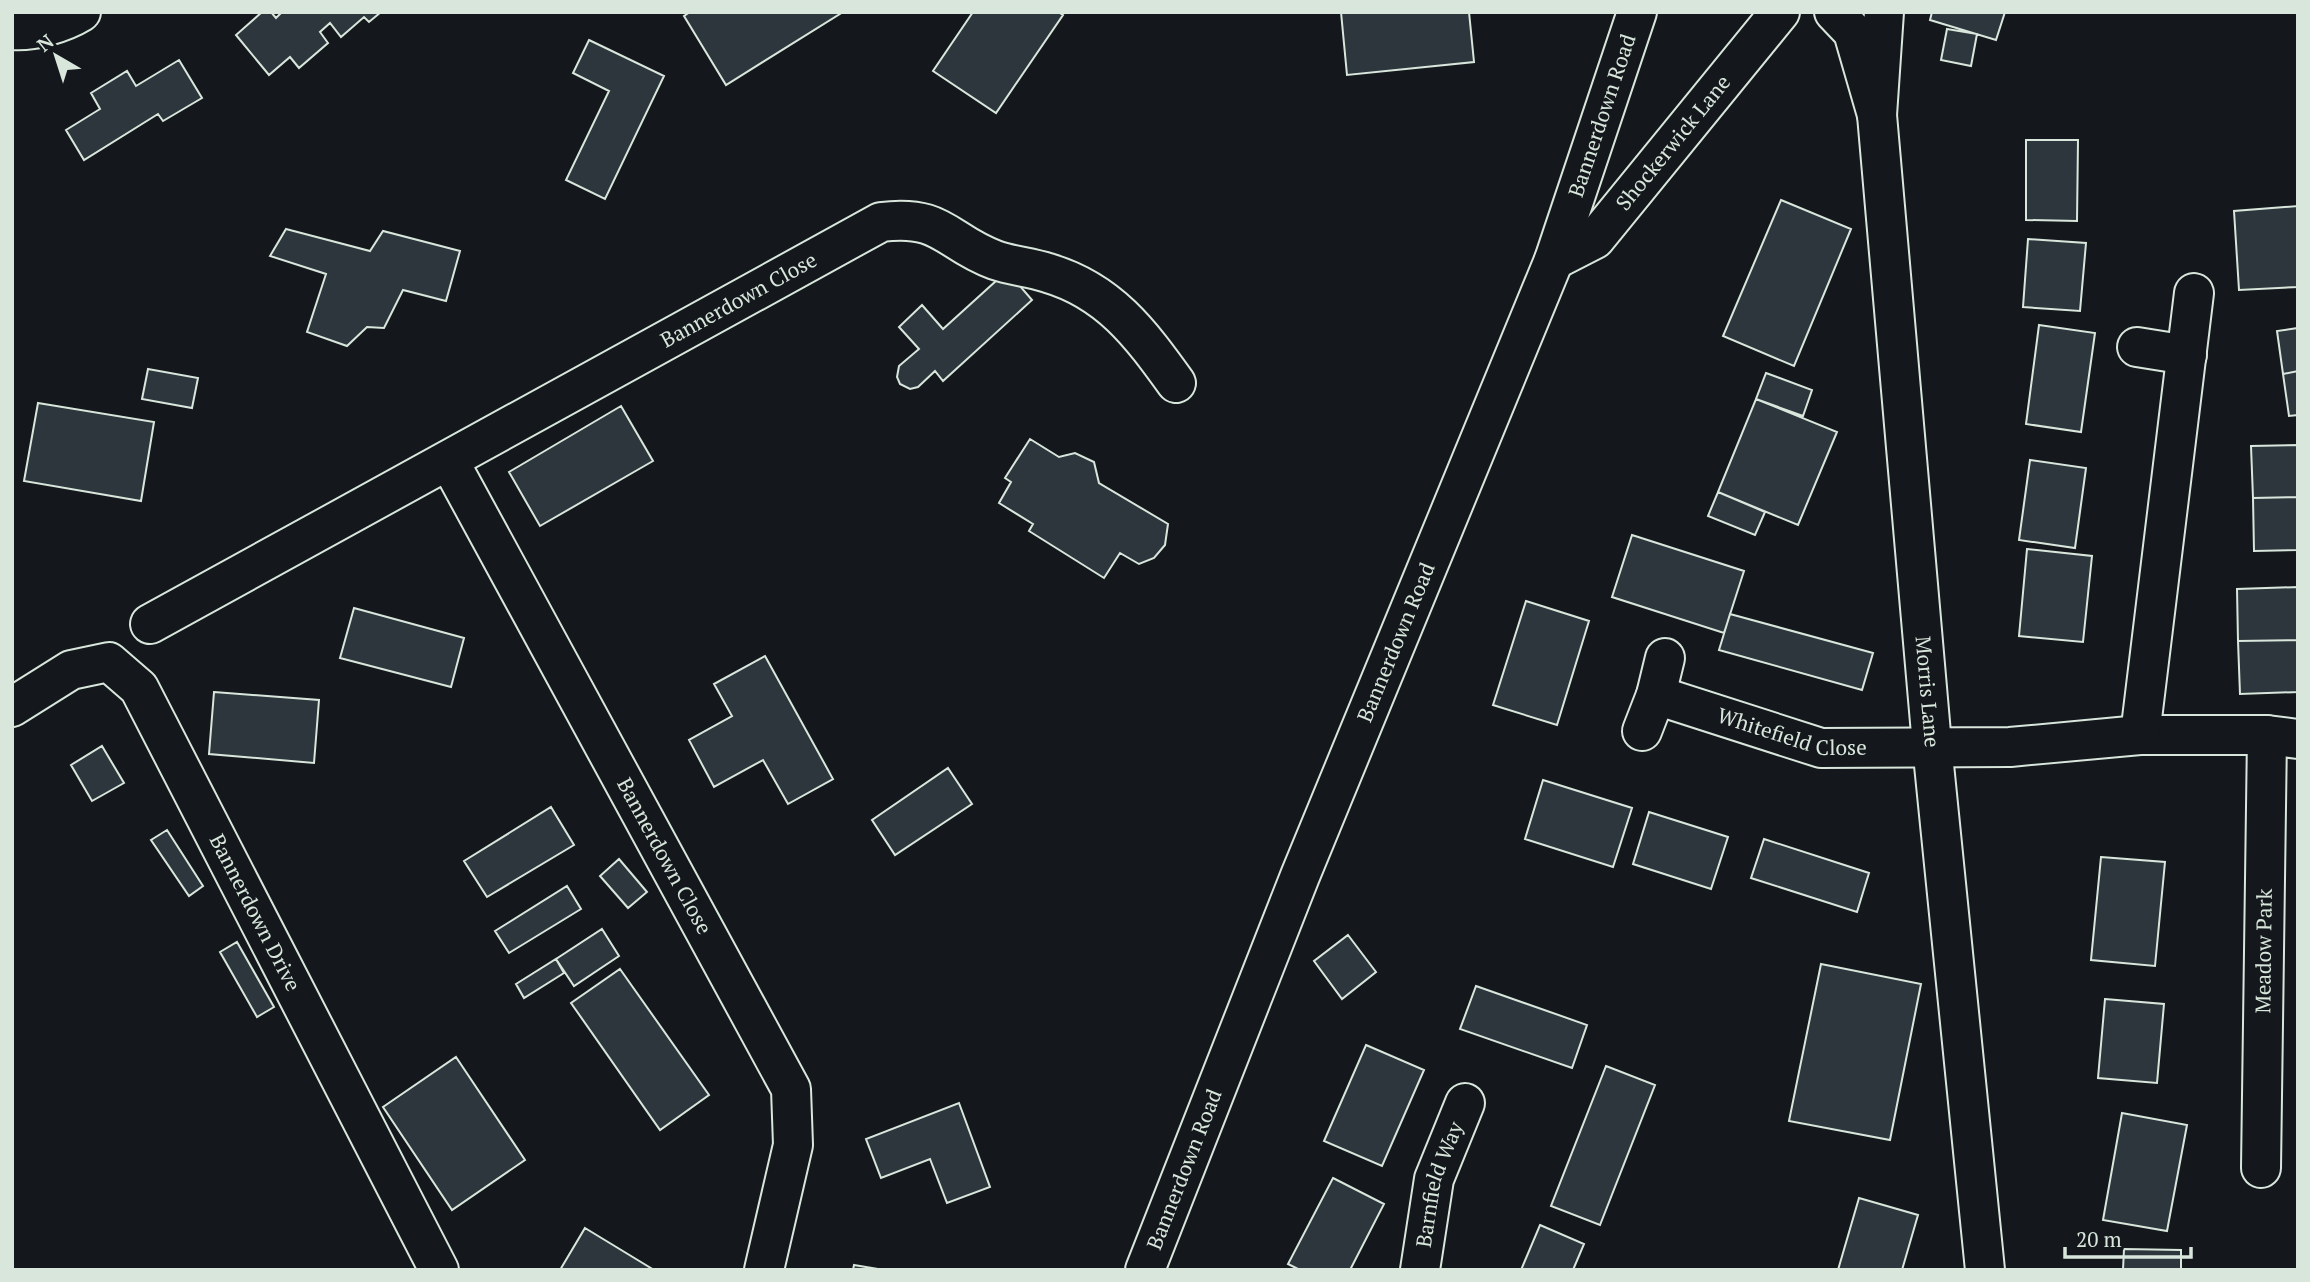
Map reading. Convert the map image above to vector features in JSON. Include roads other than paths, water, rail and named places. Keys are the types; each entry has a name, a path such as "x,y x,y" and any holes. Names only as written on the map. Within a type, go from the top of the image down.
{"street":[{"path":"12,30 35,28 81,12"},
{"name":"Bannerdown Road","path":"1145,1270 1300,876 1554,260 1637,12"},
{"name":"Shockerwick Lane","path":"1554,260 1595,239 1780,12"},
{"name":"Morris Lane","path":"1834,12 1853,32 1877,115"},
{"name":"Morris Lane","path":"1884,12 1877,115 1932,745 1985,1270"},
{"name":"Bannerdown Close","path":"150,624 881,222 909,218 941,228 994,260 1049,273 1096,294 1138,331 1175,383"},
{"path":"2140,735 2194,293"},
{"path":"2137,348 2187,355"},
{"name":"Bannerdown Close","path":"449,461 791,1089 793,1145 764,1270"},
{"path":"1642,731 1656,695 1665,658"},
{"name":"Bannerdown Drive","path":"12,707 71,670 109,662 139,688 439,1270"},
{"name":"Whitefield Close","path":"1656,695 1821,748 1932,745"},
{"name":"Meadow Park","path":"1932,745 2010,747 2140,735 2283,737 2261,1168"},
{"name":"Barnfield Way","path":"1420,1270 1434,1179 1465,1103"}]}
